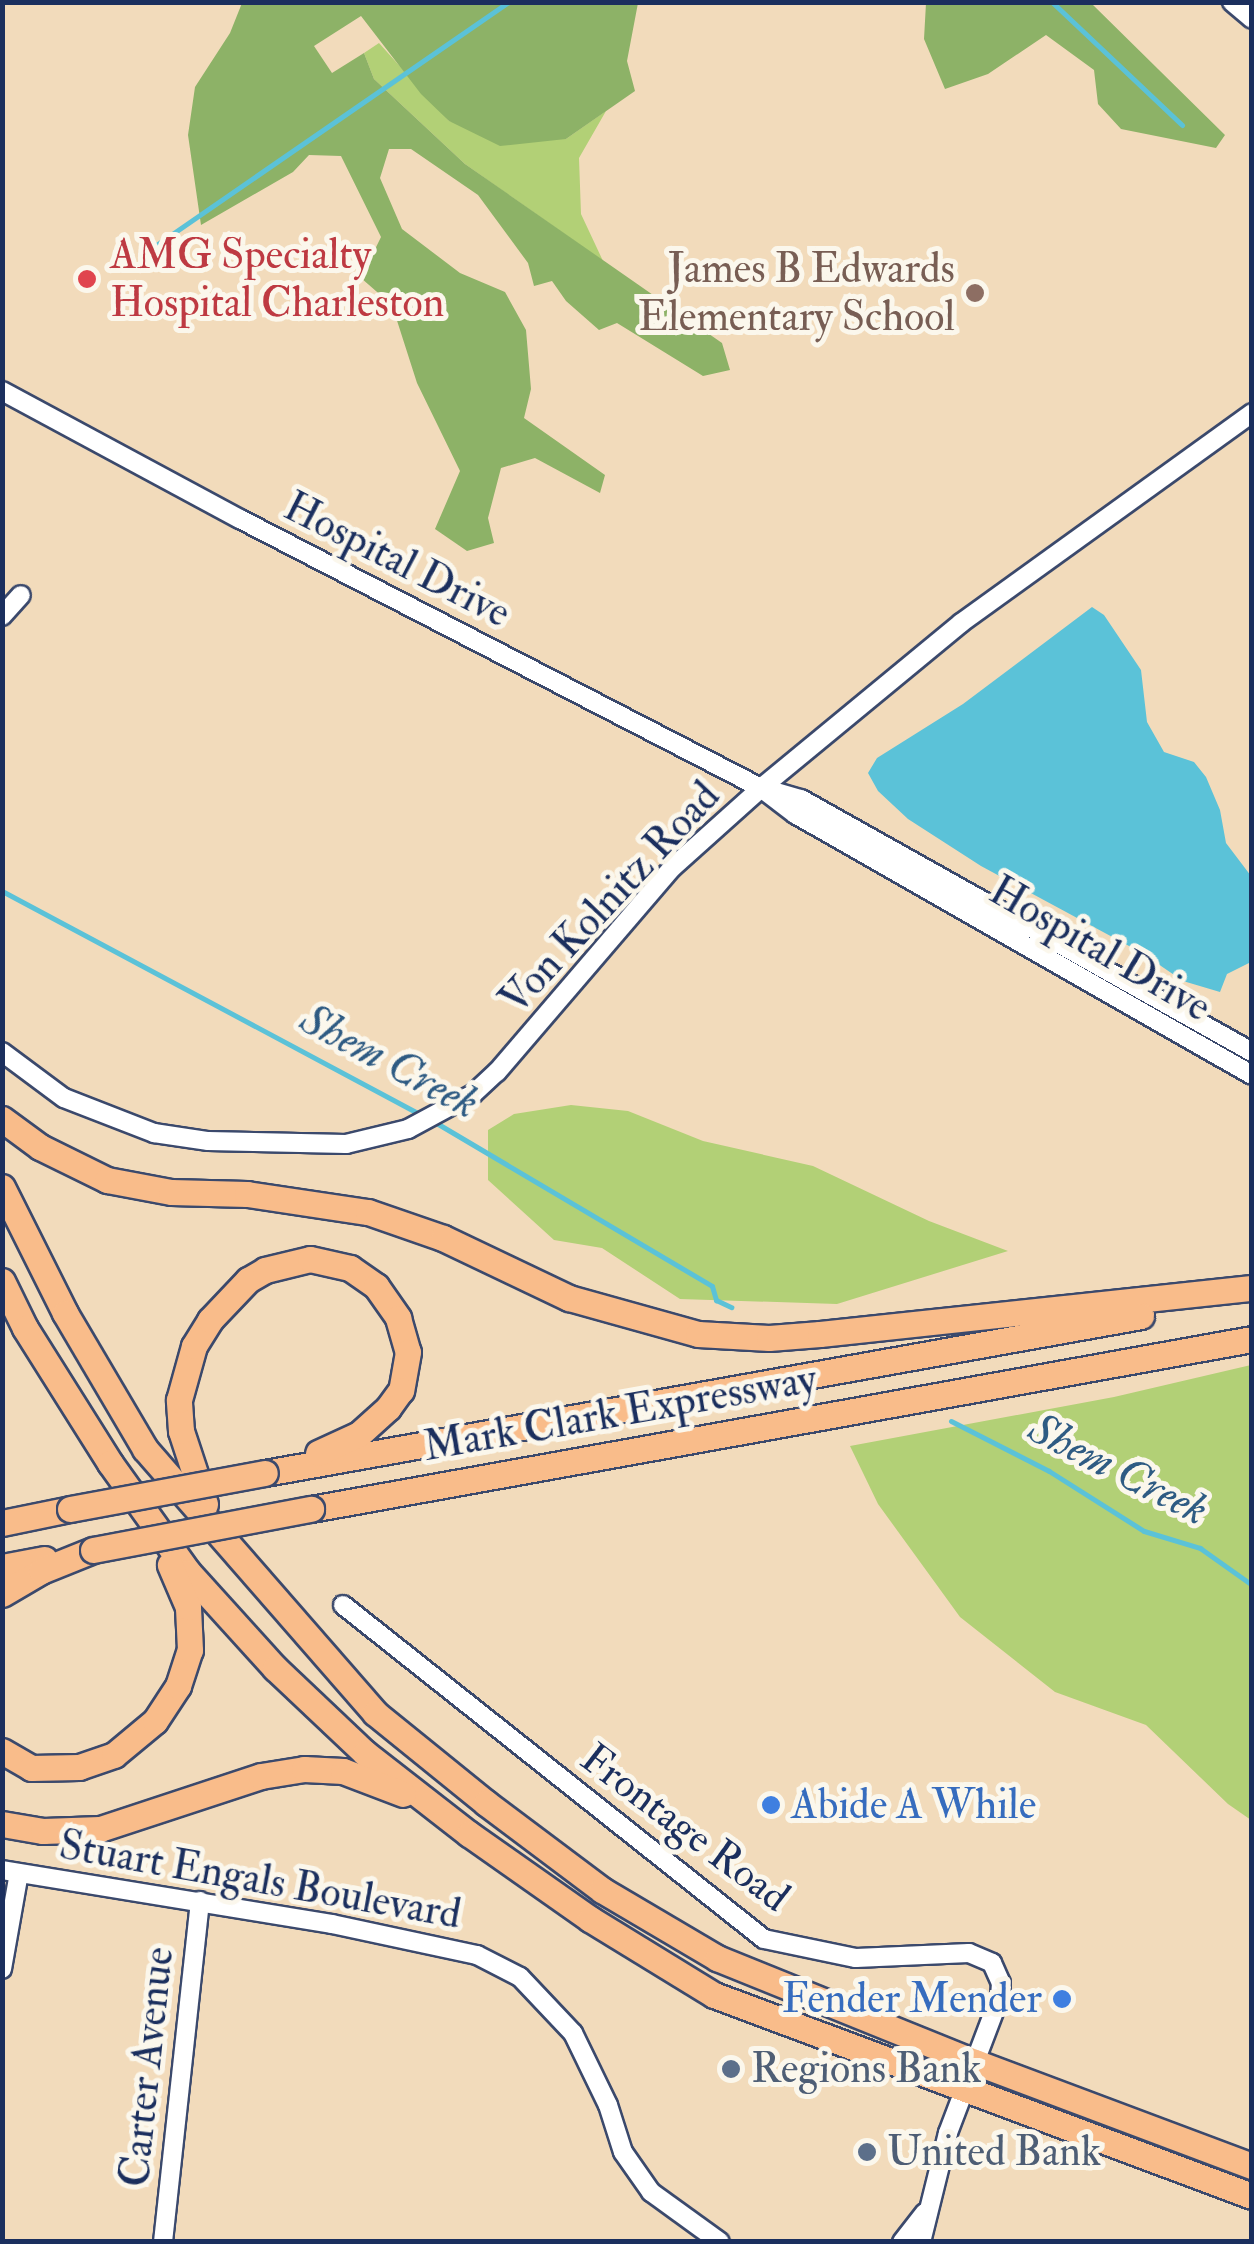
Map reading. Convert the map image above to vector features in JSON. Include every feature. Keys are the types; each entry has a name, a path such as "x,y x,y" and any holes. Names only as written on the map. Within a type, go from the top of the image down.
{"highway":[{"path":"2,1119 40,1148 107,1180 170,1192 278,1198 368,1212 443,1238 569,1298 698,1334 769,1338 1252,1291"},
{"path":"2,1186 65,1312 146,1449 224,1545 375,1713 602,1890 716,1958 975,2062 1252,2166"},
{"path":"224,1545 185,1454 180,1400 184,1374 210,1320 248,1280 287,1263 331,1260 364,1276 398,1318 408,1352 401,1390 374,1423 359,1434 266,1472"},
{"path":"2,1281 64,1419 174,1571 192,1630 178,1686 155,1721 126,1747 98,1762 58,1771 31,1768 2,1751"},
{"name":"Mark Clark Expressway","path":"2,1523 1252,1291"},
{"path":"25,1328 110,1463 188,1572 276,1668 352,1741 441,1812 590,1919 714,1995 1252,2196"},
{"name":"Mark Clark Expressway","path":"2,1567 1252,1339"},
{"path":"2,1594 41,1571 94,1550"},
{"path":"2,1824 42,1831 100,1829 125,1824 260,1776 324,1768 379,1784 441,1812"}],"street":[{"path":"1232,2 1252,19"},
{"name":"Hospital Drive","path":"2,391 242,520 761,788 795,814 1252,1075"},
{"name":"Von Kolnitz Road","path":"2,1052 64,1098 154,1133 208,1141 346,1144 408,1129 473,1094 497,1072 674,868 761,788 964,621 1252,412"},
{"path":"2,616 21,595"},
{"name":"Hospital Drive","path":"761,788 801,799 1252,1052"},
{"name":"Frontage Road","path":"343,1604 764,1939 856,1958 969,1953 992,1963 1001,1983 1000,1996 975,2062"},
{"path":"2,1969 10,1872"},
{"name":"Stuart Engals Boulevard","path":"10,1872 200,1901 477,1955 520,1976 573,2033 608,2105 623,2152 652,2192 678,2216 720,2242"},
{"name":"Carter Avenue","path":"163,2242 200,1901"},
{"path":"921,2242 948,2134 975,2062"},
{"path":"902,2242 929,2209"}],"green space":[{"path":"242,3 638,3 627,61 635,91 566,139 500,146 449,121 421,94 361,16 314,46 332,73 364,53 374,79 465,164 722,343 730,370 703,376 617,323 599,330 566,301 552,281 534,286 528,263 478,195 411,149 389,149 380,178 402,229 460,273 505,292 526,330 531,389 524,418 605,475 600,493 535,458 501,468 488,518 494,543 467,551 435,529 460,471 417,383 392,305 361,278 381,237 341,156 309,155 293,172 201,225 188,135 195,87 230,33"},
{"path":"926,3 1091,3 1225,135 1216,148 1121,129 1098,104 1094,70 1046,35 988,74 945,89 924,39"},
{"path":"379,43 449,121 566,139 606,111 579,158 581,214 603,261 465,164 374,79 364,53"},
{"path":"571,1105 628,1111 703,1141 813,1166 929,1221 1008,1251 837,1304 680,1299 602,1248 554,1240 488,1180 488,1130 514,1114"},
{"path":"1252,1365 1251,1820 1228,1804 1146,1725 1055,1692 960,1617 878,1504 850,1446 1114,1397"}],"water":[{"path":"1092,607 1104,615 1141,670 1147,722 1164,752 1194,762 1206,777 1220,810 1226,843 1251,876 1251,962 1227,974 1220,992 1183,981 1142,953 981,866 908,819 878,791 868,773 877,758 963,704"}],"waterway":[{"path":"149,250 509,2"},
{"path":"1052,2 1182,125"},
{"name":"Shem Creek","path":"2,891 423,1116"},
{"name":"Shem Creek","path":"433,1121 712,1286 716,1300 731,1307"},
{"name":"Shem Creek","path":"951,1421 1049,1471 1144,1531 1200,1548 1252,1585"}],"place":[{"name":"AMG Specialty Hospital Charleston","path":"87,279"},
{"name":"James B Edwards Elementary School","path":"975,293"},
{"name":"Abide A While","path":"771,1805"},
{"name":"Fender Mender","path":"1062,1999"},
{"name":"Regions Bank","path":"731,2069"},
{"name":"United Bank","path":"867,2152"}]}
